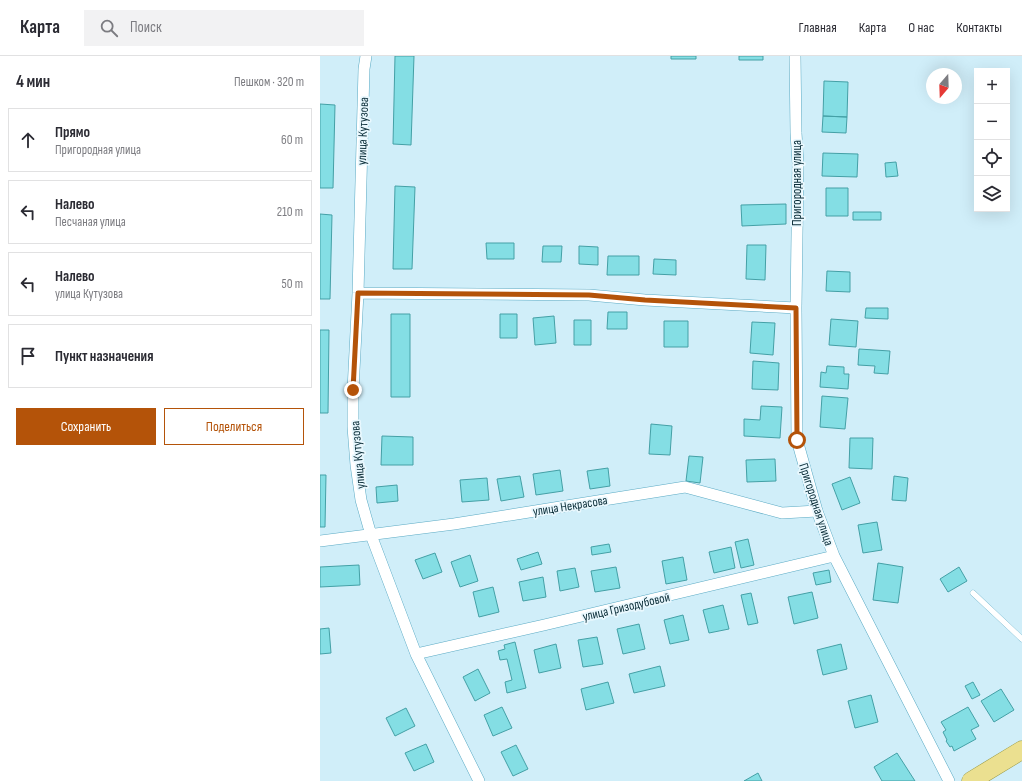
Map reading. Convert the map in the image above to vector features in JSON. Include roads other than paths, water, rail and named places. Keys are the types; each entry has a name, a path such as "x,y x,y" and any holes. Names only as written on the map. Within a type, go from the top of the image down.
{"main road":[{"path":"971,781 1022,750"}],"street":[{"name":"улица Кутузова","path":"366,56 364,77 358,293 353,390 353,427 361,500 371,535 416,654 479,781"},
{"name":"Пригородная улица","path":"796,56 796,133 798,163 796,308 797,440 817,511 834,556 949,781"},
{"path":"358,293 589,295 645,300 796,308"},
{"name":"улица Некрасова","path":"320,541 454,524 685,487 782,512 817,511"},
{"name":"улица Гризодубовой","path":"416,654 544,626 834,556"}],"lane":[{"path":"973,593 1022,639"}]}
